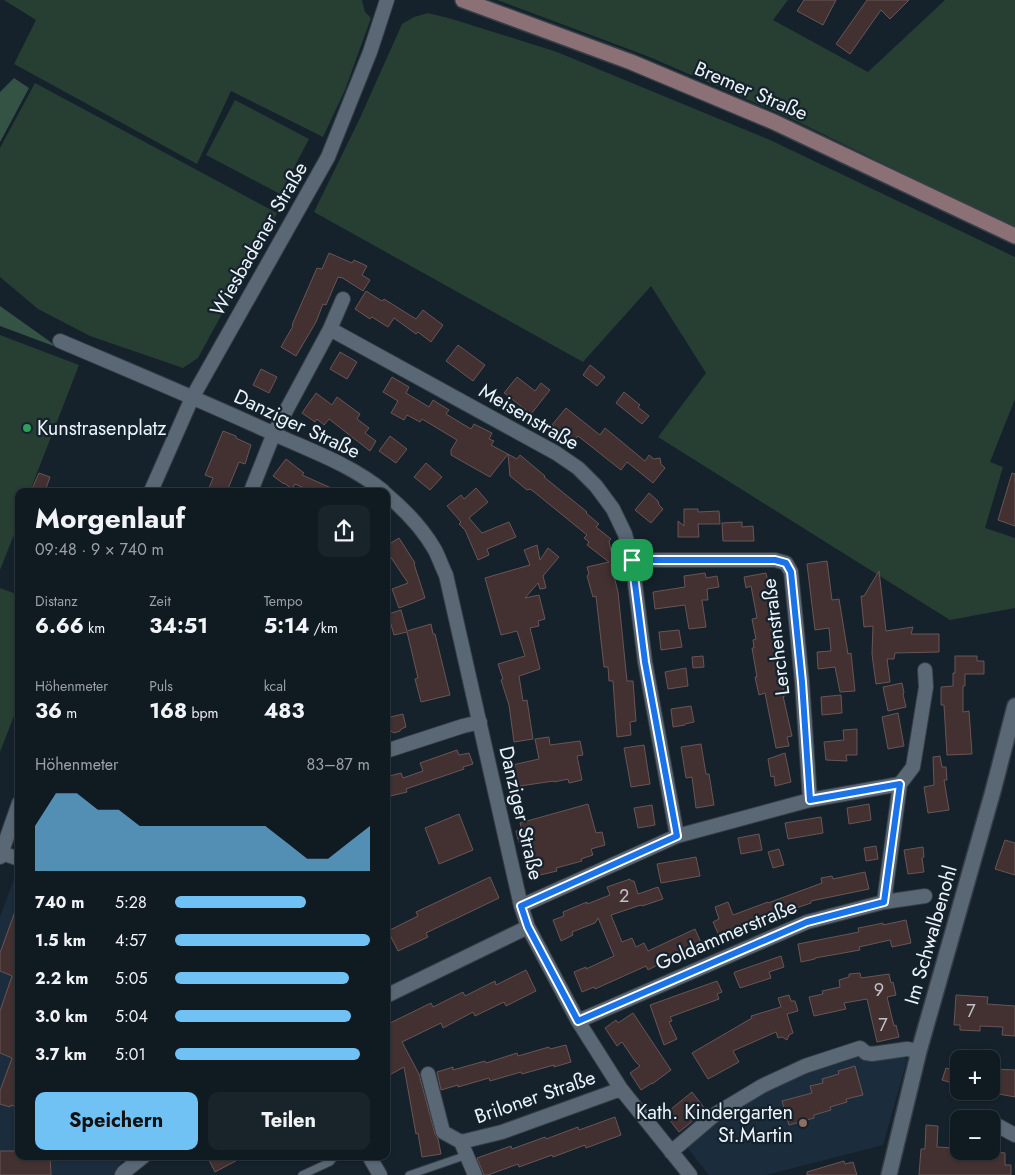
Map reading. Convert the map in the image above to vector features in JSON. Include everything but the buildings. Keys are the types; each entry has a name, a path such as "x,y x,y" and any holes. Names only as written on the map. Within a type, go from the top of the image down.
{"main road":[{"name":"Bremer Straße","path":"463,0 631,62 765,118 1015,236"}],"street":[{"name":"Wiesbadener Straße","path":"152,488 192,398 328,157 370,52 387,0"},
{"path":"252,488 274,433 330,329 343,299"},
{"name":"Meisenstraße","path":"330,329 556,453 578,468 596,486 613,509 625,534 632,560 645,662 677,836"},
{"name":"Danziger Straße","path":"60,341 274,433 338,463 379,488"},
{"name":"Danziger Straße","path":"390,497 420,529 434,549 446,575 521,906 528,927 578,1021 621,1089 690,1175"},
{"name":"Lerchenstraße","path":"632,560 775,560 786,563 791,572 802,682 810,800"},
{"path":"884,902 900,784 913,767 926,687 925,670"},
{"name":"Im Schwalbenohl","path":"890,1175 919,1051 993,791 1015,706"},
{"path":"390,750 480,722"},
{"path":"521,906 677,836 810,800 900,784"},
{"path":"15,815 1,855 15,858"},
{"name":"Goldammerstraße","path":"578,1021 807,922 884,902 925,896"},
{"path":"390,994 528,927"},
{"path":"671,1152 717,1113 762,1086 805,1066 860,1048 866,1053 872,1054 907,1049 919,1051"},
{"name":"Briloner Straße","path":"428,1074 443,1132 464,1148 475,1175"},
{"name":"Briloner Straße","path":"464,1148 502,1132 621,1089"},
{"path":"1000,1127 1015,1135"},
{"path":"122,1175 139,1160"},
{"path":"371,1160 380,1175"}],"lane":[{"path":"409,1175 464,1148"},
{"path":"302,1175 332,1160"}],"shaded area":[{"path":"15,876 15,1160 123,1160 113,1175 0,1175 0,917"},
{"name":"Kath. Kindergarten St.Martin","path":"856,1054 899,1054 907,1060 883,1145 766,1175 709,1175 686,1146 746,1102 806,1071"}],"green space":[{"path":"4,0 362,0 365,12 371,18 345,90 323,137 231,91 197,164 14,64 36,20"},
{"path":"497,0 788,0 773,20 868,72 945,0 1015,0 1015,228 790,118 647,56"},
{"path":"428,13 557,52 770,140 1015,257 1015,399 990,462 1003,467 985,528 1015,538 1015,608 950,620 658,437 706,373 651,286 583,362 314,212 360,118 402,24 414,17"},
{"path":"14,78 29,88 0,142 0,92"},
{"path":"35,83 277,213 198,358 183,368 90,336 38,309 0,277 0,148"},
{"path":"235,100 309,139 280,194 206,155"},
{"path":"0,306 59,348 0,326"},
{"name":"Kunstrasenplatz","path":"0,335 79,365 31,488 15,488 15,532 0,570"},
{"path":"0,588 15,594 15,713 0,752"}],"place":[{"name":"Kunstrasenplatz","path":"27,428"},
{"name":"Kath. Kindergarten St.Martin","path":"803,1123"}],"route":[{"path":"632,560 775,560 786,563 791,572 802,682 810,800 900,784 884,902 807,922 578,1021 528,927 521,906 677,836 645,662 632,560"}]}
